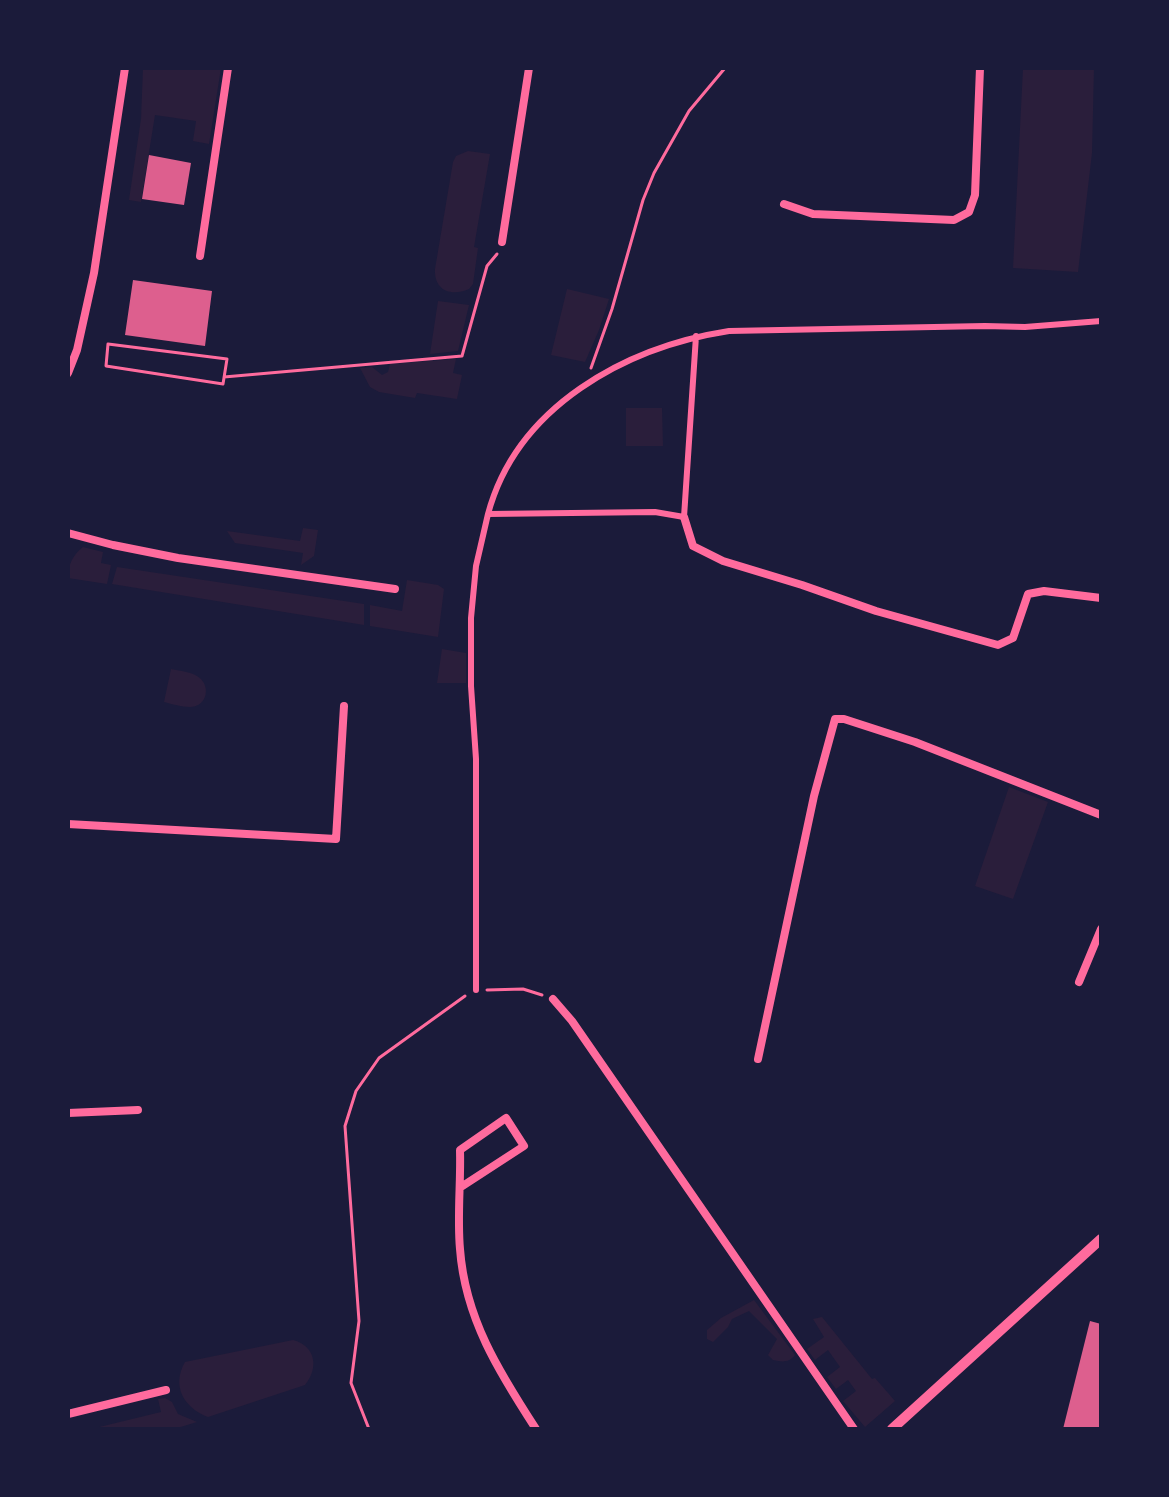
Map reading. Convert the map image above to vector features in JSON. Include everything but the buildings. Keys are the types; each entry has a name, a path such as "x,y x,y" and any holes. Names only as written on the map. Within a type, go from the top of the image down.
{"street":[{"path":"68,373 77,350 94,273 125,68"},
{"path":"200,256 228,68"},
{"path":"502,242 529,68"},
{"path":"784,204 813,214 938,220 954,220 969,212 975,195 980,68"},
{"path":"476,990 476,759 471,686 471,618 476,566 493,496 508,465 532,432 585,382 622,362 696,336 729,331 1025,327 1101,321"},
{"path":"696,336 684,517 693,546 723,561 876,611 998,645 1013,638 1028,594 1044,591 1101,598"},
{"path":"488,514 655,512 684,517"},
{"path":"68,533 178,558 395,589"},
{"path":"68,824 336,839 344,706"},
{"path":"758,1059 814,796 835,719 844,719 915,742 1101,815"},
{"path":"1079,982 1101,929"},
{"path":"553,999 572,1021 854,1429"},
{"path":"68,1113 138,1110"},
{"path":"461,1187 524,1146 506,1118 460,1150 460,1249 469,1306 485,1347 536,1429"},
{"path":"892,1429 1101,1239"},
{"path":"68,1414 166,1390"}],"path":[{"path":"585,382 612,309 643,200 654,173 689,111 725,68"},
{"path":"224,377 462,356 487,266 498,253 502,242"},
{"path":"108,344 227,359 224,377 223,384 106,366 108,344"},
{"path":"369,1429 351,1383 359,1321 345,1126 356,1091 379,1058 455,1001 476,990 523,989 553,999"}],"shaded area":[{"path":"143,68 221,68 209,144 193,141 196,121 155,115 141,202 129,200 141,119"},
{"path":"1023,68 1094,68 1092,153 1078,272 1013,268"},
{"path":"468,151 490,154 474,247 478,248 473,284 469,289 450,292 440,287 435,269 453,162 456,156"},
{"path":"567,289 609,299 585,362 551,355"},
{"path":"438,301 469,305 458,351 430,354"},
{"path":"456,359 453,373 462,375 457,399 417,393 415,398 379,392 370,387 360,368 372,367 382,375 388,372 390,364"},
{"path":"626,408 662,408 663,446 626,446"},
{"path":"303,528 318,530 314,556 301,565 303,553 235,543 227,531 300,541"},
{"path":"83,547 103,552 101,563 111,565 107,584 68,578 72,560"},
{"path":"117,567 364,604 364,625 112,584"},
{"path":"407,580 438,585 444,589 438,637 370,626 370,605 402,611"},
{"path":"442,649 466,653 466,683 437,683"},
{"path":"171,669 191,673 201,679 206,688 203,701 187,707 164,702"},
{"path":"1009,787 1048,802 1013,899 975,886"},
{"path":"754,1300 795,1355 790,1359 776,1361 768,1355 777,1339 749,1311 732,1319 713,1342 707,1339 707,1330 721,1318"},
{"path":"822,1317 872,1379 875,1378 895,1401 865,1427 843,1401 856,1391 848,1380 836,1389 827,1377 840,1367 828,1350 815,1360 807,1349 824,1337 813,1319"},
{"path":"293,1340 307,1347 313,1358 312,1372 305,1385 208,1417 192,1408 182,1395 179,1379 185,1362"},
{"path":"165,1398 172,1402 178,1414 197,1422 174,1429 91,1429 161,1412 158,1399"}]}
